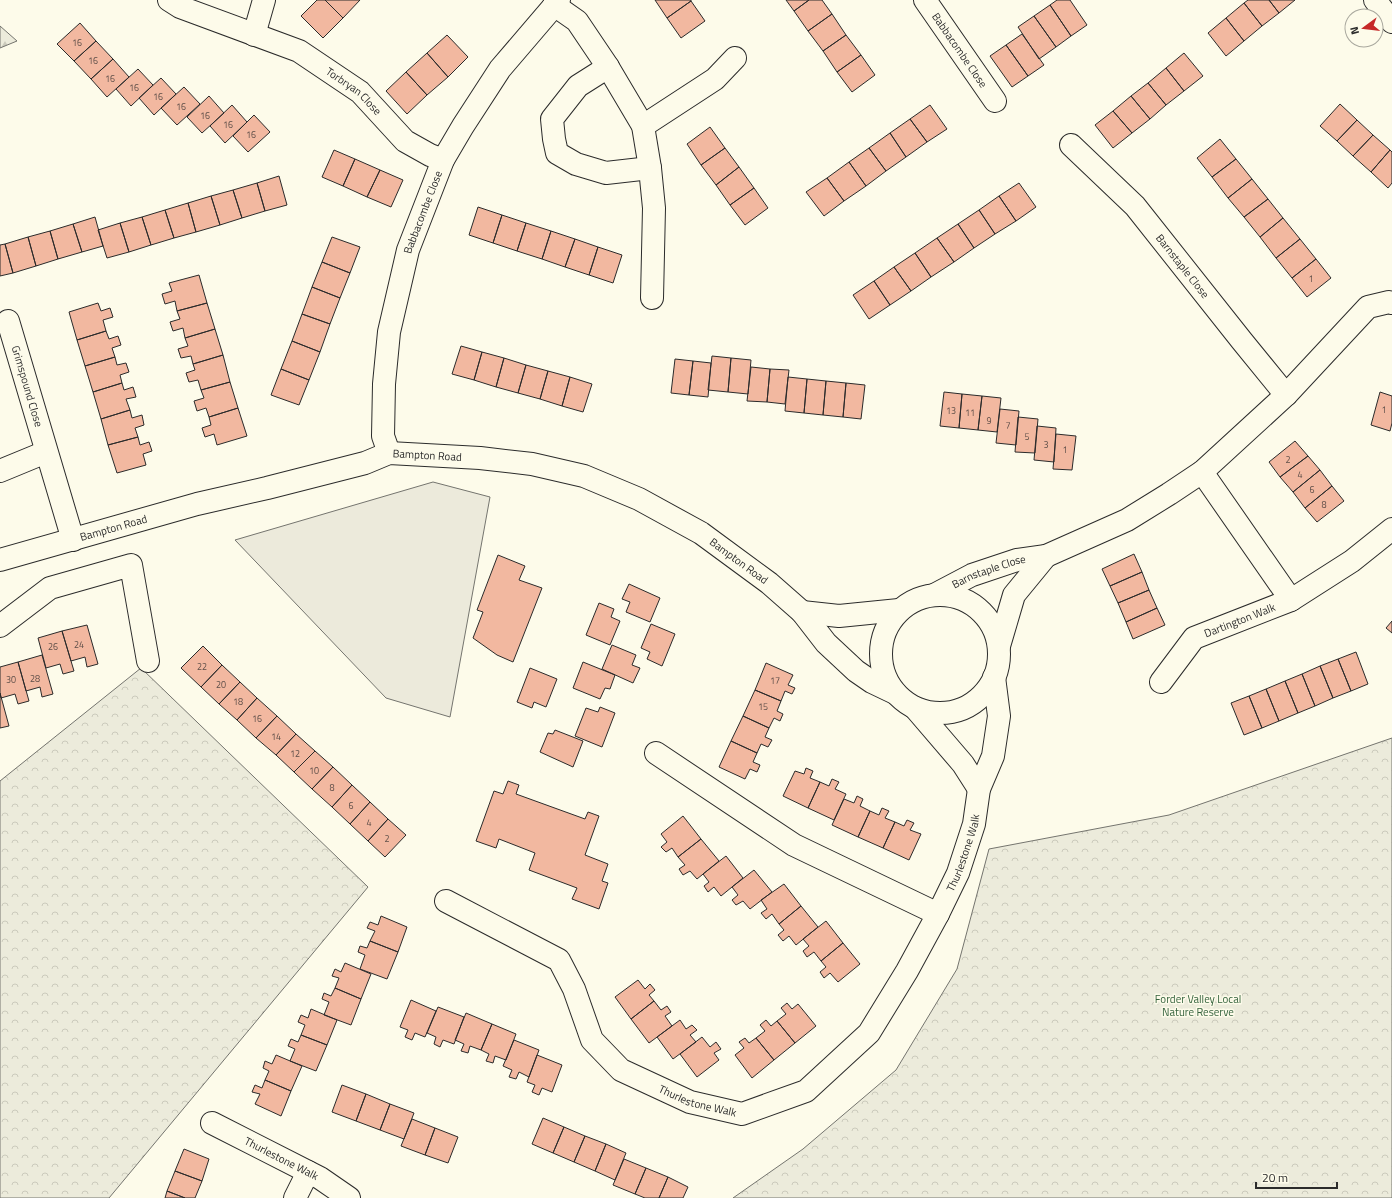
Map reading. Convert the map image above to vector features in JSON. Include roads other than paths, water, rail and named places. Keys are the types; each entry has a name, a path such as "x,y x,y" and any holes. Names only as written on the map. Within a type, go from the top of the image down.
{"street":[{"name":"Torbryan Close","path":"169,0 180,7 298,51 360,92 405,141 430,155 443,160"},
{"path":"254,35 264,0"},
{"name":"Babbacombe Close","path":"925,0 995,101"},
{"path":"1375,0 1392,22"},
{"name":"Babbacombe Close","path":"389,453 383,436 384,384 389,332 408,250 443,160 463,126 500,69 556,2 577,21 608,67 643,126 650,168 654,208 652,298"},
{"path":"643,126 715,78 735,58"},
{"path":"608,67 578,86 552,119 557,153 576,164 606,173 650,168"},
{"name":"Barnstaple Close","path":"1071,145 1135,206 1286,395"},
{"name":"Barnstaple Close","path":"934,595 980,573 1017,560 1046,556 1127,520 1169,494 1202,472 1286,395 1368,307 1391,300"},
{"name":"Grimspound Close","path":"8,321 73,540"},
{"path":"0,471 46,452"},
{"name":"Bampton Road","path":"0,560 197,504 365,463 389,453 480,458 532,464 584,476 639,498 701,533 769,583 802,612 826,643 856,671 872,682 895,693"},
{"path":"1202,472 1291,600"},
{"name":"Dartington Walk","path":"1161,682 1194,638 1291,600 1352,561 1392,529"},
{"name":"Barnstaple Close","path":"999,646 1014,595 1046,556"},
{"path":"0,626 50,588 132,565 148,661"},
{"name":"Bampton Road","path":"934,595 953,596 971,603 981,611 989,621 999,646 997,667 994,677 981,697 972,704 961,709 950,713 938,714 915,708 904,702 895,693 882,670 881,651 884,632 899,610 921,597 934,595"},
{"name":"Bampton Road","path":"802,612 839,616 899,610"},
{"name":"Thurlestone Walk","path":"446,901 559,960 574,990 592,1040 621,1070 690,1102 742,1114 806,1091 869,1033 907,971 958,874 974,824 979,789 992,756 999,716 994,677"},
{"path":"915,708 963,764 979,789"},
{"path":"656,753 794,845 938,914"},
{"name":"Thurlestone Walk","path":"212,1123 320,1178 349,1198"},
{"path":"295,1198 308,1172"}],"park label":[{"name":"Forder Valley Local Nature Reserve","path":"1198,1005"}]}
